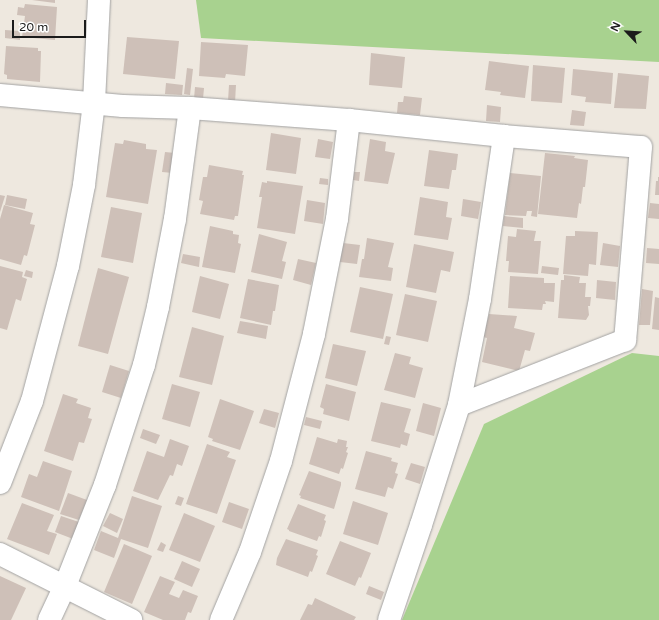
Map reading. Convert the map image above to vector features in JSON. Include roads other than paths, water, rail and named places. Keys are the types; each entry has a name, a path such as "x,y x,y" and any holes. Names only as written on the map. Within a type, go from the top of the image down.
{"street":[{"path":"0,483 32,401 68,266 84,185 94,102 99,0"},
{"path":"0,95 94,102 123,106 190,108 349,120 504,136 641,147 625,340 459,405"},
{"path":"49,620 65,586 105,485 144,365 158,307 175,219 190,108"},
{"path":"222,620 250,552 285,446 314,334 337,219 349,120"},
{"path":"389,620 459,405 480,299 504,136"},
{"path":"0,554 131,620"}]}
